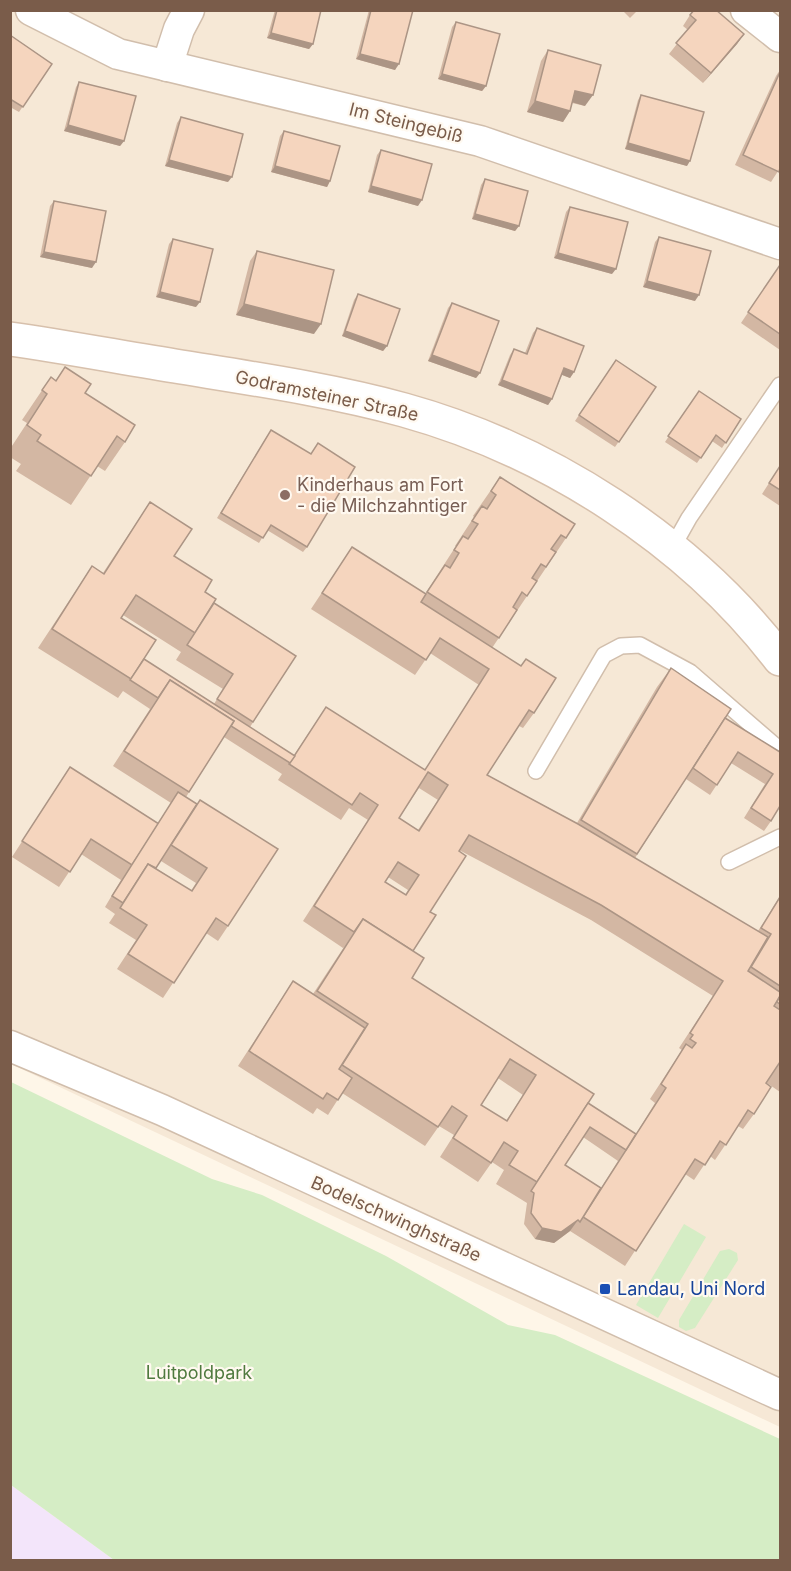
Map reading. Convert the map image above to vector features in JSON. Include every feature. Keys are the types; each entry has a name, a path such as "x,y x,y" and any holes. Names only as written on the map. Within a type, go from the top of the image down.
{"street":[{"name":"Im Steingebiß","path":"31,10 118,54 480,141 780,244"},
{"path":"167,66 179,29 189,10"},
{"path":"746,10 780,37"},
{"name":"Godramsteiner Straße","path":"10,339 318,390 378,403 445,423 515,451 592,492 632,518 671,550 754,627 780,659"},
{"name":"Bodelschwinghstraße","path":"10,1046 162,1110 780,1395"}],"lane":[{"path":"671,550 695,508 780,385"},
{"path":"536,771 603,655 621,646 640,645 690,672 780,750"},
{"path":"729,862 780,837"}],"shaded area":[{"path":"11,11 780,11 780,1427 11,1064"},
{"path":"11,1485 114,1560 11,1560"}],"green space":[{"name":"Luitpoldpark","path":"11,1082 212,1179 262,1195 386,1256 508,1325 555,1335 780,1439 780,1560 114,1560 11,1485"},
{"path":"684,1224 706,1237 658,1318 636,1305"},
{"path":"729,1249 737,1253 738,1260 695,1328 686,1331 679,1327 679,1320 720,1251"}],"building":[{"path":"277,10 321,10 313,44 271,33"},
{"path":"371,10 413,10 399,64 360,54"},
{"path":"694,10 716,10 744,34 711,73 676,43 696,20 690,15"},
{"path":"456,22 500,34 486,86 442,74"},
{"path":"10,35 52,64 23,107 10,99"},
{"path":"548,50 601,65 593,95 575,91 570,111 535,101"},
{"path":"780,72 780,168 779,172 743,155"},
{"path":"79,82 136,96 124,141 68,125"},
{"path":"641,95 704,112 690,161 628,143"},
{"path":"181,117 243,134 232,177 169,160"},
{"path":"284,131 340,146 330,181 275,166"},
{"path":"381,150 432,164 422,200 371,186"},
{"path":"485,179 528,191 519,226 475,214"},
{"path":"54,201 106,211 96,262 44,252"},
{"path":"570,207 628,222 616,269 558,253"},
{"path":"659,237 711,251 699,295 647,281"},
{"path":"173,239 213,249 200,302 160,292"},
{"path":"257,251 334,270 321,324 244,304"},
{"path":"780,265 780,334 748,312"},
{"path":"358,294 400,309 387,346 345,331"},
{"path":"452,303 499,321 480,373 432,355"},
{"path":"537,328 584,346 574,372 564,368 552,399 502,380 514,349 527,354"},
{"path":"616,360 656,387 619,442 579,415"},
{"path":"65,367 91,384 85,393 135,425 125,442 117,436 91,476 37,441 41,435 27,425 47,394 42,390 51,377 56,381"},
{"path":"699,391 741,419 726,443 716,435 701,458 668,436"},
{"name":"Kinderhaus am Fort - die Milchzahntiger","path":"271,430 311,454 318,443 355,467 307,547 271,525 263,538 221,513"},
{"path":"780,466 780,490 769,483"},
{"path":"500,477 575,524 566,538 561,535 551,549 556,552 546,567 541,564 532,578 537,581 527,596 522,592 513,607 517,610 499,638 427,592 445,565 450,568 459,553 454,550 463,536 468,539 478,524 472,521 482,506 487,509 496,495 491,491"},
{"path":"150,502 192,529 174,556 212,580 205,592 216,599 195,633 136,595 121,618 156,640 131,679 52,629 92,566 104,574"},
{"path":"352,547 426,594 421,602 521,666 526,659 556,678 534,713 529,710 487,775 578,824 768,937 748,971 780,992 774,1006 780,1010 780,1062 766,1083 771,1087 754,1114 748,1110 726,1145 720,1141 705,1165 695,1159 636,1251 583,1217 666,1088 661,1084 686,1044 692,1048 696,1043 690,1039 693,1035 690,1033 723,981 601,905 469,835 459,851 466,856 430,912 436,915 413,951 363,919 354,932 314,906 378,805 360,793 352,805 289,764 326,707 425,770 489,669 440,638 426,660 322,593","holes":["428,772 448,785 419,831 399,818","398,862 419,875 406,895 385,882"]},
{"path":"214,603 296,656 253,722 217,699 233,674 187,645"},
{"path":"144,659 295,756 290,763 231,726 234,721 170,680 158,698 130,680"},
{"path":"671,668 731,709 637,854 581,820"},
{"path":"170,680 234,721 189,792 124,751"},
{"path":"725,718 780,752 780,806 771,821 751,808 773,774 738,752 717,785 693,768"},
{"path":"70,767 159,824 132,865 91,839 70,872 22,841"},
{"path":"178,792 197,804 156,868 148,864 123,903 112,896"},
{"path":"200,800 278,849 228,926 216,918 174,983 128,954 147,925 120,908 148,864 192,891 207,868 171,845"},
{"path":"780,897 780,986 751,967 771,934 761,928"},
{"path":"363,919 424,958 412,978 594,1094 537,1182 509,1165 518,1151 504,1142 491,1163 453,1138 467,1116 452,1106 438,1127 342,1065 368,1024 317,991","holes":["510,1059 536,1075 507,1121 481,1105"]},
{"path":"293,981 365,1028 339,1069 352,1078 338,1100 327,1093 323,1099 249,1051"},
{"path":"588,1103 636,1134 626,1150 590,1127 565,1165 601,1188 580,1222 578,1220 561,1232 542,1228 531,1213 534,1193 531,1191"}],"place":[{"name":"Kinderhaus am Fort - die Milchzahntiger","path":"285,495"},
{"name":"Landau, Uni Nord","path":"605,1289"}]}
